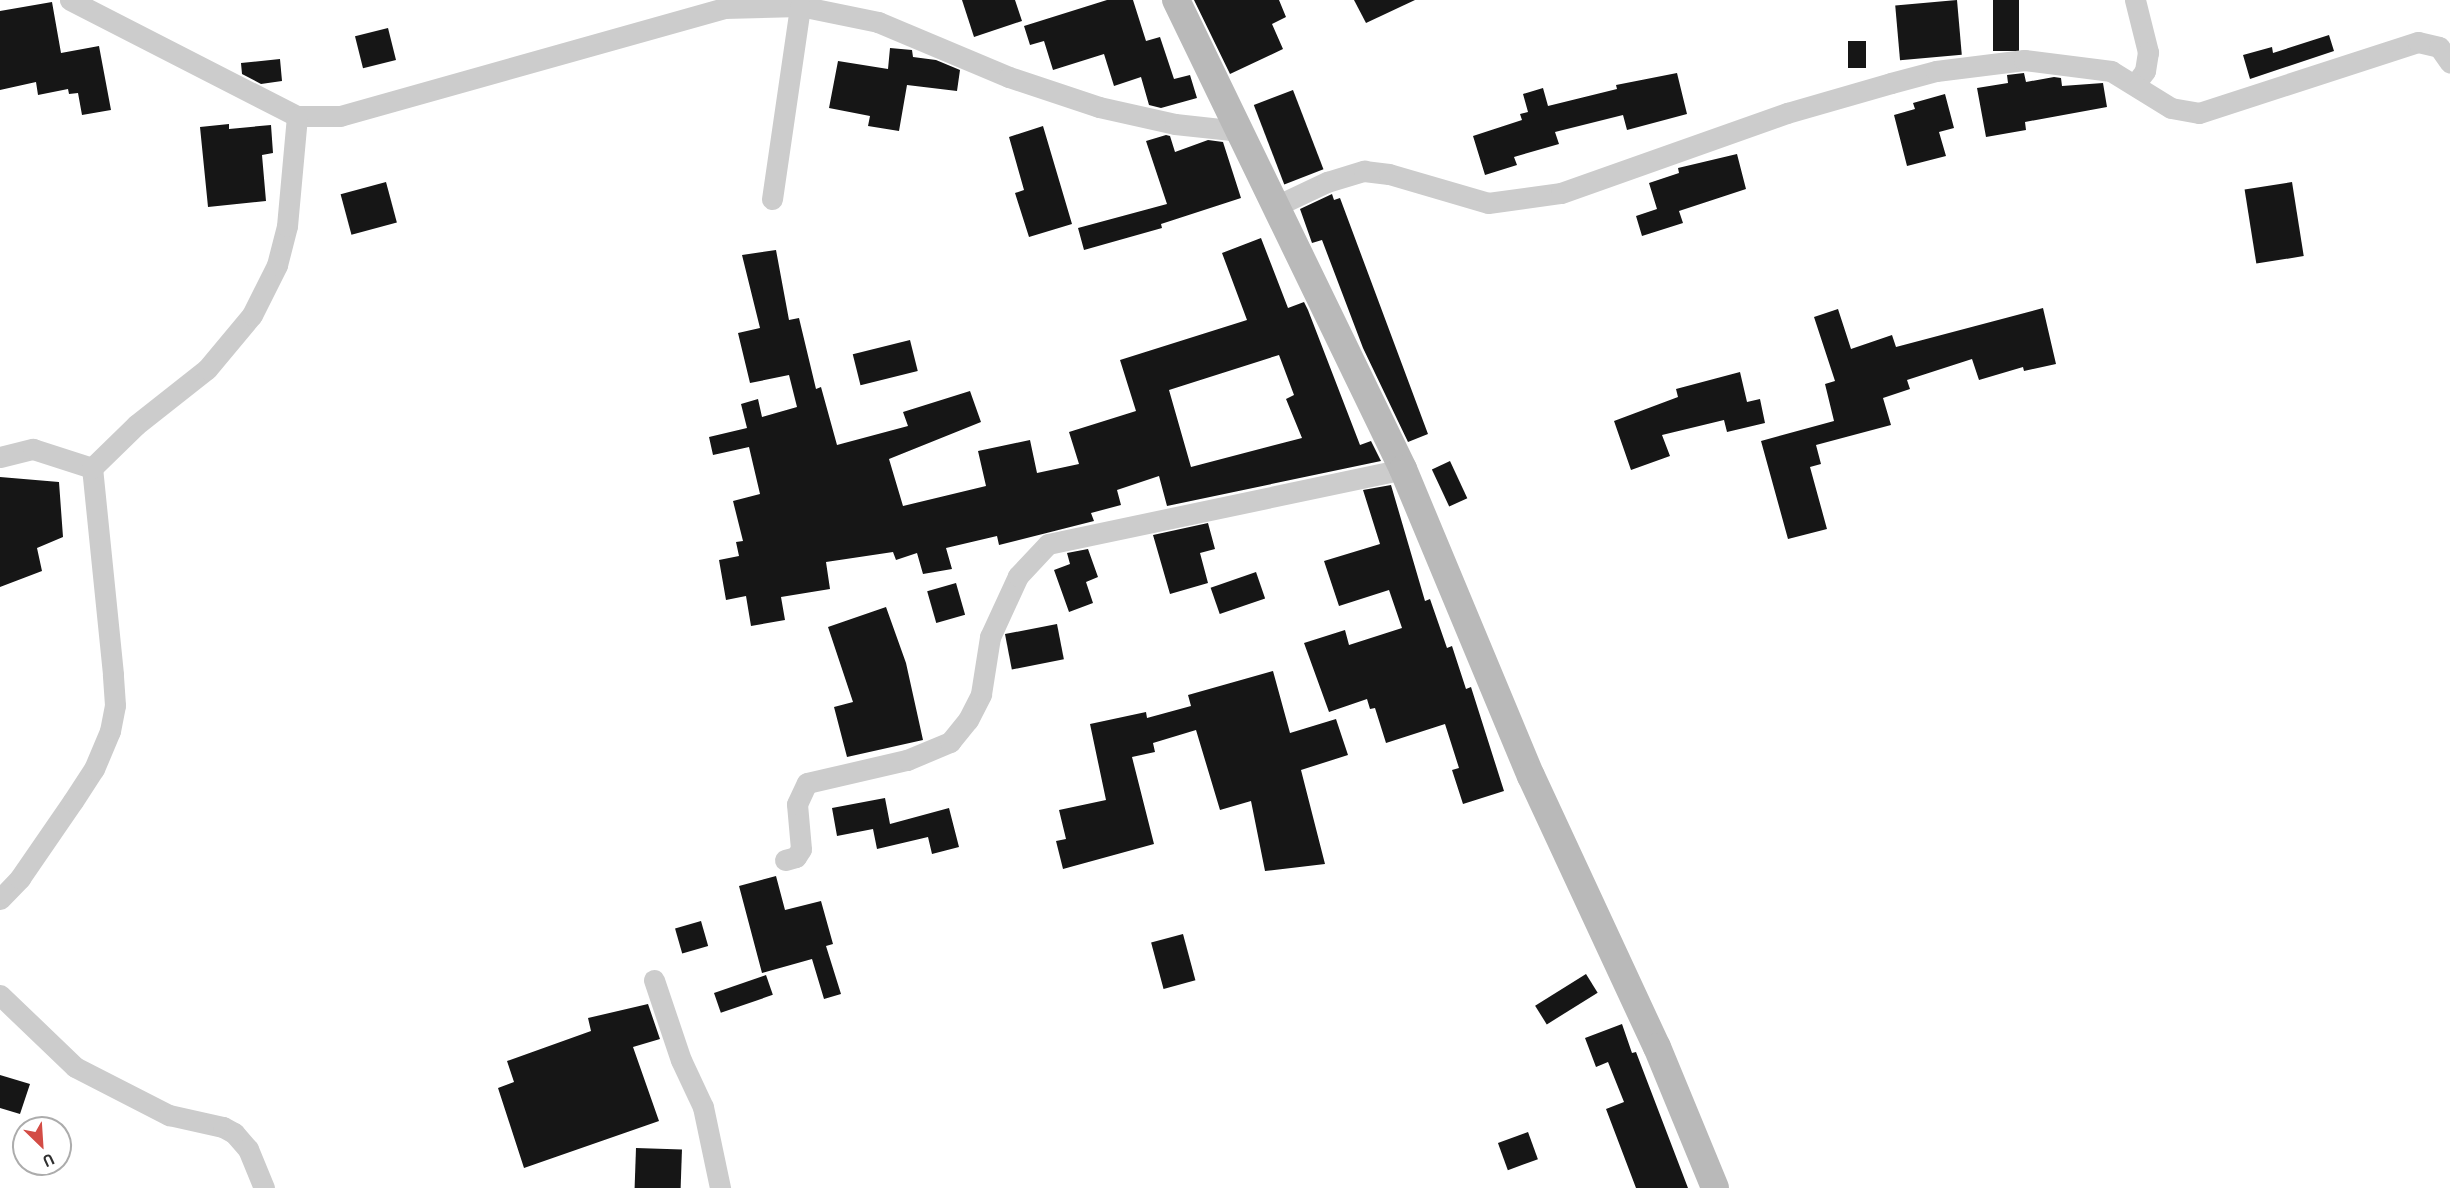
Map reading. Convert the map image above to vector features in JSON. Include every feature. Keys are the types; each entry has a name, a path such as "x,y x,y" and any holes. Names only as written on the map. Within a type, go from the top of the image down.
{"street":[{"path":"70,0 148,43 297,116 340,116 724,8 800,6 878,22 1009,77 1099,107 1175,124 1239,132"},
{"path":"1176,0 1274,207 1403,469 1531,776 1656,1047 1715,1188"},
{"path":"2135,0 2148,52 2145,71 2136,83"},
{"path":"772,199 800,6"},
{"path":"1274,207 1327,182 1364,171 1389,174 1488,204 1560,193 1787,113 1936,72 2024,60 2111,71 2136,83 2171,108 2199,113 2418,42 2439,47 2450,63"},
{"path":"92,468 136,425 207,369 252,315 277,265 287,226 297,116"},
{"path":"0,457 33,449 92,468"},
{"path":"0,899 20,878 94,769 110,731 113,685 92,468"},
{"path":"785,861 796,857 801,849 797,804 807,783 907,760 950,742 956,735 981,694 990,637 999,615 1018,576 1048,544 1403,469"},
{"path":"654,980 681,1060 703,1107 720,1188"},
{"path":"0,995 75,1067 169,1115 223,1127 234,1133 248,1149 264,1188"}],"building":[{"path":"962,0 1015,0 1022,21 974,37"},
{"path":"1107,0 1133,0 1146,41 1160,37 1174,79 1190,75 1197,98 1161,108 1149,105 1141,77 1114,86 1104,54 1053,70 1044,41 1030,45 1024,26"},
{"path":"1194,0 1279,0 1286,17 1272,24 1283,49 1230,74"},
{"path":"1354,0 1415,0 1366,23"},
{"path":"1957,0 1962,55 1900,60 1895,5"},
{"path":"1993,0 2019,0 2019,51 1993,51"},
{"path":"52,2 61,53 99,46 111,110 82,115 78,93 69,94 68,89 38,95 36,82 0,90 0,11"},
{"path":"388,28 396,60 363,68 355,36"},
{"path":"2329,35 2334,51 2250,79 2243,55 2272,47 2273,53"},
{"path":"1848,41 1866,41 1866,68 1848,68"},
{"path":"890,48 912,50 913,57 936,60 960,70 957,91 907,85 899,131 868,126 870,116 829,108 838,61 888,69"},
{"path":"280,59 282,81 261,84 242,74 241,63"},
{"path":"1677,73 1687,114 1627,130 1623,115 1555,132 1559,144 1514,157 1517,165 1485,175 1473,136 1522,120 1520,114 1528,112 1523,94 1543,88 1548,106 1617,89 1616,85"},
{"path":"2024,73 2026,82 2054,77 2061,78 2062,86 2103,83 2107,107 2025,122 2026,130 1986,137 1977,88 2008,83 2007,75"},
{"path":"1293,90 1323,169 1284,184 1254,105"},
{"path":"1945,94 1954,128 1939,132 1946,156 1907,166 1894,115 1915,109 1913,103"},
{"path":"229,124 229,129 271,125 273,153 262,155 266,201 208,207 200,127"},
{"path":"1043,126 1072,224 1029,237 1015,193 1024,190 1009,137"},
{"path":"1170,136 1175,152 1208,140 1223,142 1241,198 1161,224 1162,228 1084,250 1078,228 1167,204 1146,141"},
{"path":"1737,154 1746,189 1679,211 1683,223 1642,236 1636,216 1657,209 1649,183 1679,173 1678,168"},
{"path":"386,182 397,223 351,235 341,194"},
{"path":"2292,182 2304,256 2256,264 2245,190"},
{"path":"1332,194 1334,200 1340,198 1428,434 1408,442 1363,348 1322,240 1312,243 1300,209"},
{"path":"1261,238 1288,308 1304,302 1308,310 1360,445 1371,441 1381,461 1167,506 1159,476 1117,490 1121,505 1091,513 1094,521 999,545 997,536 946,548 952,569 923,574 917,553 896,560 893,552 826,562 830,589 781,597 785,620 751,626 746,596 726,600 719,560 739,556 736,542 743,541 733,501 760,494 749,447 713,455 709,437 747,428 741,404 758,399 762,417 797,407 789,375 750,383 738,333 760,328 742,255 776,250 789,320 799,318 816,389 821,387 837,445 908,426 903,412 970,391 981,422 889,459 903,506 986,486 978,451 1030,440 1037,473 1079,464 1069,432 1136,411 1120,360 1247,320 1222,253","holes":["1279,355 1294,395 1286,399 1302,438 1191,467 1169,390"]},
{"path":"2043,308 2056,364 2024,371 2023,367 1979,380 1972,359 1907,380 1910,389 1883,398 1891,425 1816,445 1821,464 1810,467 1827,529 1788,539 1761,441 1834,421 1825,384 1835,381 1814,317 1838,309 1851,349 1892,335 1896,347"},
{"path":"910,340 918,371 860,385 853,354"},
{"path":"1740,372 1747,402 1760,399 1765,423 1727,432 1724,420 1662,435 1670,456 1631,470 1614,421 1678,397 1676,389"},
{"path":"1450,461 1467,498 1449,507 1432,469"},
{"path":"0,477 59,482 63,537 37,548 42,571 0,587"},
{"path":"1391,485 1425,601 1430,599 1447,648 1452,646 1466,689 1471,687 1504,791 1463,804 1452,770 1459,768 1445,724 1386,743 1375,708 1370,709 1367,699 1329,712 1304,643 1345,630 1349,645 1402,628 1389,590 1339,606 1324,561 1380,544 1363,490"},
{"path":"1208,523 1215,549 1200,553 1208,583 1170,594 1153,535"},
{"path":"1088,549 1098,577 1086,582 1093,603 1069,612 1054,570 1070,564 1067,553"},
{"path":"1256,572 1265,598 1220,614 1211,588"},
{"path":"956,583 965,615 936,623 927,591"},
{"path":"886,607 906,663 923,740 847,757 834,707 853,702 828,627"},
{"path":"1057,624 1064,659 1012,669 1005,634"},
{"path":"1273,671 1290,733 1336,719 1348,755 1301,770 1325,864 1265,871 1251,801 1220,810 1196,730 1153,743 1155,752 1132,757 1154,844 1063,869 1056,841 1066,839 1059,810 1106,800 1090,724 1146,712 1147,718 1191,706 1188,695"},
{"path":"885,798 890,824 949,808 959,847 932,854 928,837 877,849 873,829 837,836 832,808"},
{"path":"776,876 785,910 821,901 833,944 826,946 841,994 824,999 812,959 762,973 739,886"},
{"path":"701,921 708,946 682,953 675,928"},
{"path":"1183,934 1195,980 1164,989 1151,943"},
{"path":"1586,974 1598,993 1547,1024 1535,1006"},
{"path":"766,975 773,995 721,1013 714,993"},
{"path":"648,1004 660,1039 633,1047 659,1121 524,1168 498,1088 514,1082 507,1061 591,1031 588,1018"},
{"path":"1622,1024 1632,1053 1636,1052 1688,1188 1636,1188 1606,1109 1624,1102 1608,1062 1596,1067 1585,1038"},
{"path":"0,1075 30,1084 20,1114 0,1108"},
{"path":"1528,1132 1538,1159 1508,1170 1498,1143"},
{"path":"636,1148 682,1150 681,1188 635,1188"}]}
